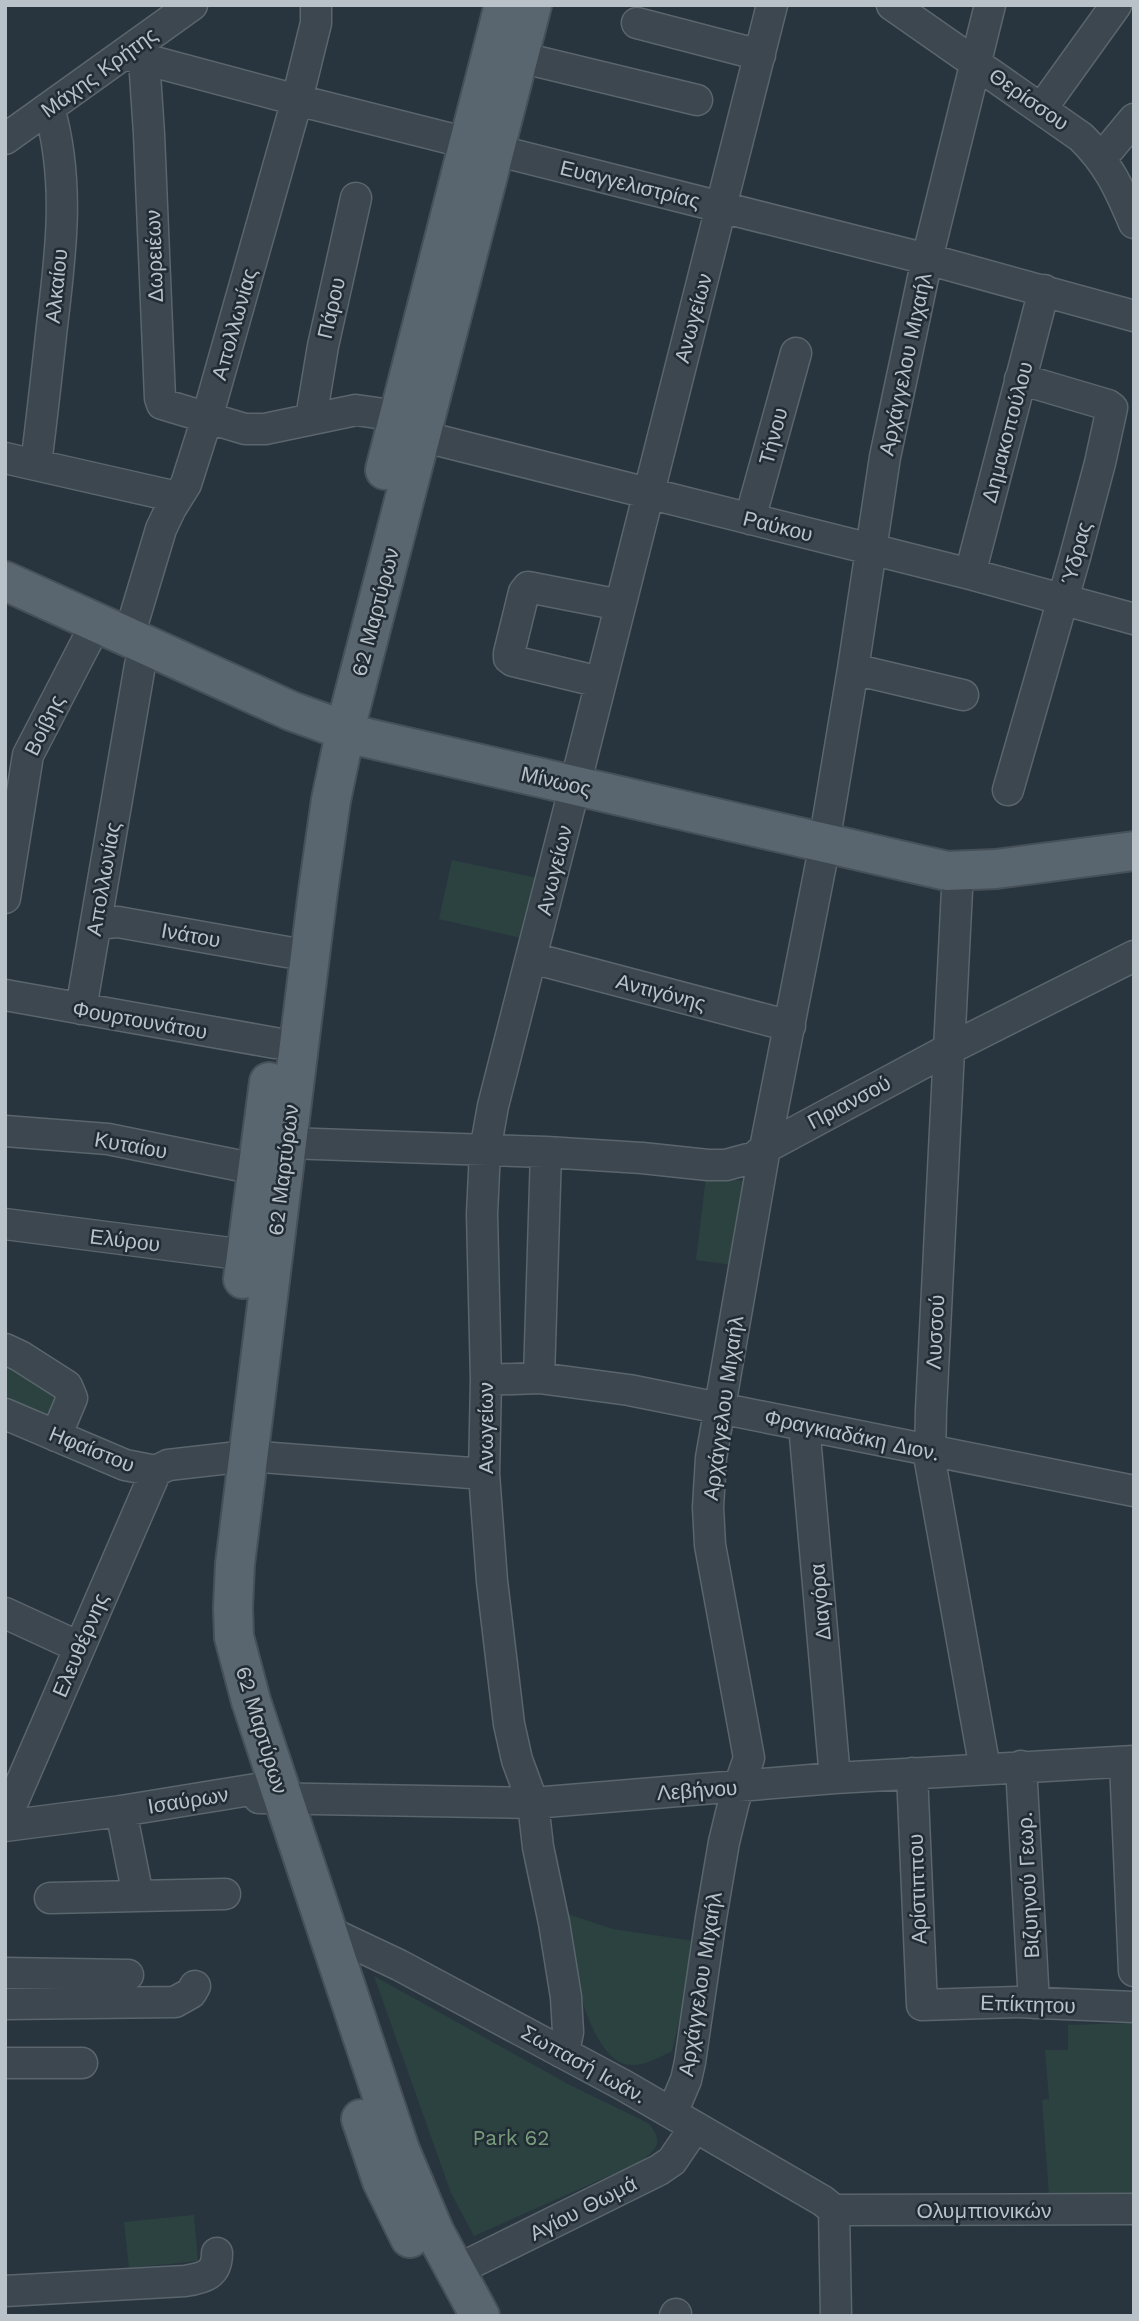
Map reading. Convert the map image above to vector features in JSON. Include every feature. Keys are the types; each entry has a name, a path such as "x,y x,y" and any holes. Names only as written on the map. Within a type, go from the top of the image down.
{"main road":[{"name":"62 Μαρτύρων","path":"234,1457 246,1255 305,825 333,739 481,146 504,5"},
{"name":"62 Μαρτύρων","path":"481,146 519,57 532,5"},
{"name":"Μίνωος","path":"5,581 134,651 333,739 822,854 911,884 957,890 999,889 1134,871"},
{"name":"Μίνωος","path":"5,605 87,641 134,651"},
{"name":"62 Μαρτύρων","path":"333,739 323,852 287,1143 234,1457 207,1591 208,1626 219,1674 266,1795 327,1931 400,2150 472,2315"},
{"name":"Μίνωος","path":"822,854 959,872 1013,868 1134,851"},
{"name":"62 Μαρτύρων","path":"266,1795 382,2181 416,2251 472,2315"}],"street":[{"name":"Μάχης Κρήτης","path":"5,139 49,108 134,57 192,5"},
{"name":"Απολλωνίας","path":"81,1009 96,924 134,651 162,529 186,484 207,418 297,100 316,23 316,5"},
{"name":"Ανωγείων","path":"561,2052 568,2032 568,2012 554,1923 538,1847 533,1803 517,1759 509,1724 492,1581 484,1474 486,1380 482,1214 485,1151 504,1062 772,5"},
{"name":"Θερίσσου","path":"892,5 1071,128 1099,154 1112,173 1133,221"},
{"name":"Αρχάγγελου Μιχαήλ","path":"683,2120 686,2080 719,1870 729,1819 748,1765 749,1750 710,1545 710,1468 765,1148 822,854 885,457 927,259 990,5"},
{"path":"1042,108 1116,5"},
{"path":"637,23 760,55"},
{"name":"Ευαγγελιστρίας","path":"134,57 927,259 1134,316"},
{"name":"Δωρειέων","path":"134,57 149,134 160,398 165,407 207,418"},
{"path":"519,57 698,100"},
{"name":"Αλκαίου","path":"36,464 62,224 60,155 49,108"},
{"path":"1099,154 1110,148 1134,119"},
{"name":"Πάρου","path":"311,418 323,346 356,198"},
{"name":"Δημακοπούλου","path":"970,574 1044,290"},
{"name":"Τήνου","path":"750,519 796,352"},
{"name":"Ύδρας","path":"1008,790 1063,599 1112,408 1020,379"},
{"name":"Ραύκου","path":"207,418 256,430 356,410 647,494 970,574 1134,619"},
{"path":"5,458 177,497"},
{"path":"600,682 509,658 524,592 528,587 534,586 620,605"},
{"name":"Βοίβης","path":"5,898 28,755 87,641"},
{"path":"853,669 963,695"},
{"name":"Λυσσού","path":"957,890 930,1451 936,1503 985,1769"},
{"name":"Ινάτου","path":"96,924 127,924 287,952"},
{"name":"Πριανσού","path":"287,1143 546,1152 726,1165 755,1157 765,1148 949,1048 1134,957"},
{"name":"Αντιγόνης","path":"532,958 790,1026"},
{"name":"Φουρτουνάτου","path":"5,995 275,1043"},
{"name":"Κυταίου","path":"5,1131 108,1139 256,1168"},
{"path":"539,1378 546,1152"},
{"name":"Ελύρου","path":"5,1224 246,1255"},
{"path":"5,1349 67,1386 72,1398 56,1436"},
{"name":"Φραγκιαδάκη Διον.","path":"486,1380 539,1378 629,1390 1134,1491"},
{"name":"Ηφαίστου","path":"5,1414 125,1465 156,1471 168,1465 234,1457"},
{"name":"Διαγόρα","path":"804,1425 835,1778"},
{"path":"234,1457 484,1474"},
{"name":"Ελευθέρνης","path":"5,1820 156,1471"},
{"path":"5,1613 79,1647"},
{"path":"1129,1762 1134,1971"},
{"name":"Λεβήνου","path":"266,1795 533,1803 835,1778 1129,1762"},
{"name":"Βιζυηνού Γεωρ.","path":"1021,1766 1034,2003"},
{"name":"Αρίστιππου","path":"912,1773 922,2004"},
{"name":"Ισαύρων","path":"5,1826 266,1795"},
{"name":"Ισαύρων","path":"121,1811 138,1896"},
{"path":"50,1898 225,1894"},
{"name":"Σωπασή Ιωάν.","path":"327,1931 399,1965 561,2052 823,2201 834,2210"},
{"path":"5,1973 128,1975"},
{"path":"5,2004 175,2002 191,1993 195,1986"},
{"name":"Επίκτητου","path":"922,2004 1034,2003 1134,2007"},
{"path":"5,2063 82,2063"},
{"name":"Αγίου Θωμά","path":"455,2271 666,2166 678,2154 683,2120"},
{"name":"Ολυμπιονικών","path":"834,2210 1134,2209"},
{"path":"834,2210 836,2316"},
{"path":"5,2291 185,2281 211,2274 216,2266 217,2253"}],"green space":[{"path":"452,860 542,879 529,940 439,919"},
{"path":"706,1176 743,1181 732,1265 696,1260"},
{"path":"5,1363 62,1397 49,1425 5,1405"},
{"path":"561,1912 613,1929 694,1941 685,1997 672,2051 648,2062 632,2065 616,2060 603,2046 583,2002"},
{"name":"Park 62","path":"374,1976 570,2085 648,2123 656,2135 655,2149 640,2162 474,2236 451,2193"},
{"path":"1134,2023 1134,2193 1049,2195 1042,2100 1049,2099 1045,2050 1068,2050 1068,2025"},
{"path":"194,2215 198,2261 129,2268 124,2222"}]}
